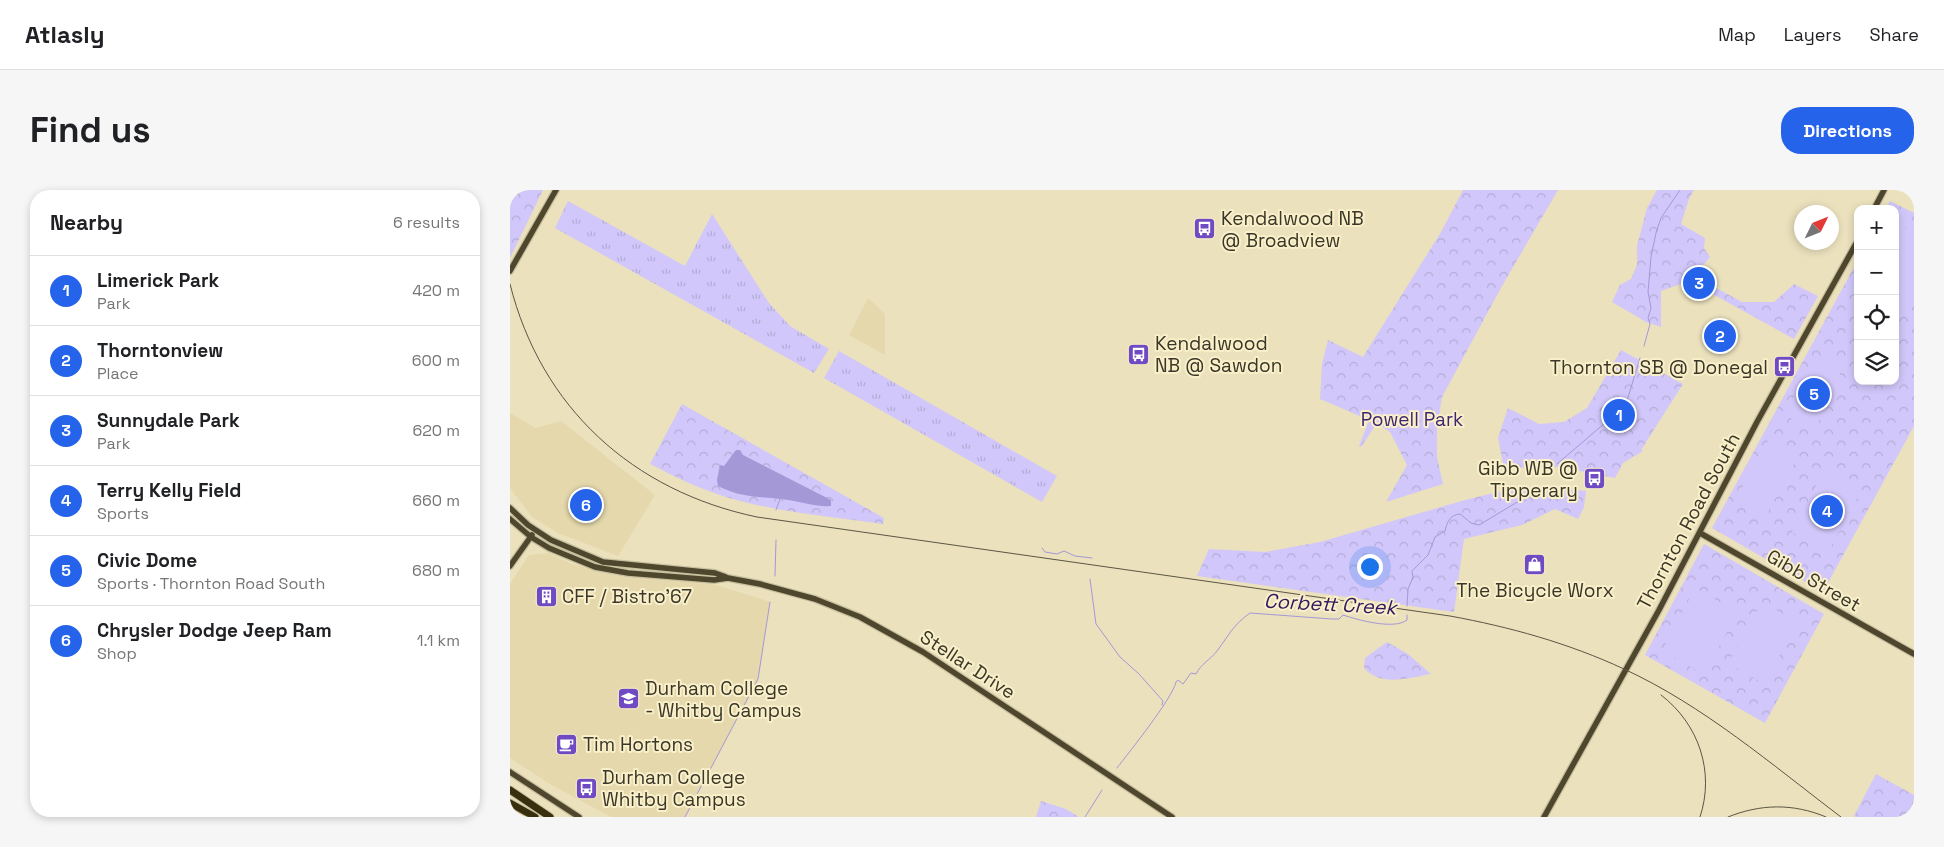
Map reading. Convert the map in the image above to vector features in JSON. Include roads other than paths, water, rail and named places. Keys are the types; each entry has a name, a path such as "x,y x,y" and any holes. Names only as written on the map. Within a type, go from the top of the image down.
{"highway":[{"path":"510,790 550,817"},
{"path":"510,803 535,817"}],"main road":[{"path":"510,271 556,190"},
{"path":"1876,205 1884,190"},
{"name":"Thornton Road South","path":"1544,817 1700,533 1757,422 1854,247"},
{"name":"Stellar Drive","path":"510,508 551,540 603,562 715,572 728,578 760,584 810,598 860,617 923,652 1172,817"},
{"name":"Stellar Drive","path":"510,519 531,537 565,556 595,567 628,573 714,580 728,578"},
{"path":"510,566 536,530"},
{"name":"Gibb Street","path":"1700,533 1914,654"},
{"path":"510,772 579,817"}],"waterway":[{"name":"Corbett Creek","path":"1644,346 1650,324 1648,318 1651,308 1648,292 1651,257 1656,233 1661,218 1680,190"},
{"name":"Corbett Creek","path":"1557,464 1626,404 1640,358"},
{"name":"Corbett Creek","path":"1407,606 1408,589 1413,577 1412,571 1428,555 1435,537 1445,531 1451,518 1460,514 1471,523 1479,525 1519,501 1531,489"},
{"path":"776,510 780,499"},
{"path":"775,576 776,540"},
{"path":"1042,548 1045,552 1057,554 1064,551 1075,556 1092,558"},
{"path":"1090,579 1096,624 1120,657 1139,674 1163,701 1162,705"},
{"path":"685,817 758,679 770,602"},
{"name":"Corbett Creek","path":"1117,768 1159,712 1176,682 1178,680 1183,684 1191,673 1196,674 1200,667 1217,651 1235,626 1250,613 1332,619 1339,619 1343,615 1385,624 1401,623 1407,620 1407,615"},
{"name":"Corbett Creek","path":"1085,817 1102,790"}],"railway":[{"path":"510,284 524,329 544,369 569,405 599,437 633,465 670,487 712,505 757,517 1450,616 1517,631 1582,651 1624,669 1682,700 1736,737 1841,817"},
{"path":"1661,695 1685,720 1694,734 1700,750 1706,783 1700,817"},
{"path":"1728,817 1752,810 1777,807 1801,809 1826,817"}],"place":[{"name":"Kendalwood NB @ Broadview","path":"1205,229"},
{"name":"Sunnydale Park","path":"1699,283"},
{"name":"Thorntonview","path":"1720,336"},
{"name":"Kendalwood NB @ Sawdon","path":"1139,354"},
{"name":"Thornton SB @ Donegal","path":"1784,367"},
{"name":"Civic Dome","path":"1814,394"},
{"name":"Limerick Park","path":"1619,415"},
{"name":"Gibb WB @ Tipperary","path":"1594,479"},
{"name":"Chrysler Dodge Jeep Ram","path":"586,505"},
{"name":"Terry Kelly Field","path":"1827,511"},
{"name":"The Bicycle Worx","path":"1535,564"},
{"name":"CFF / Bistro'67","path":"546,596"},
{"name":"Durham College - Whitby Campus","path":"629,699"},
{"name":"Tim Hortons","path":"567,744"},
{"name":"Durham College Whitby Campus","path":"586,788"}],"park label":[{"name":"Powell Park","path":"1412,419"}]}
